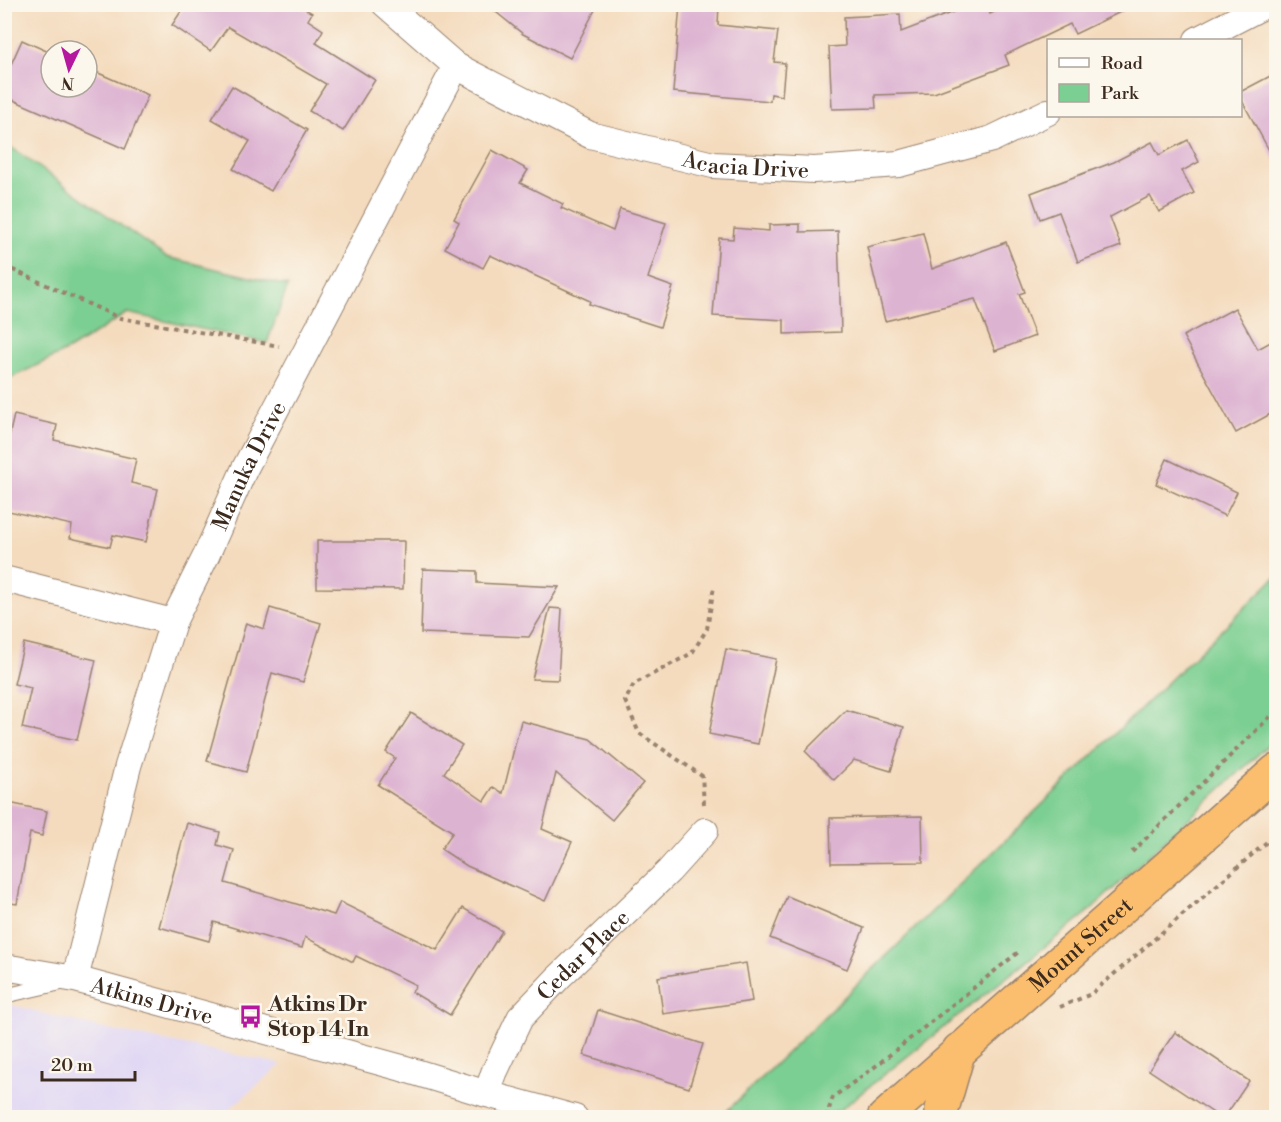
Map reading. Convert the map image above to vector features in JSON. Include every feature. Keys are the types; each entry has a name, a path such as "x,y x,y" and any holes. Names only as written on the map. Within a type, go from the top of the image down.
{"highway":[{"name":"Mount Street","path":"884,1118 1276,771"},
{"path":"942,1118 942,1109 959,1050"}],"street":[{"path":"385,4 456,66"},
{"path":"1199,39 1267,4"},
{"name":"Acacia Drive","path":"456,66 590,135 713,165 814,170 899,164 992,139 1047,112"},
{"name":"Manuka Drive","path":"75,979 128,766 173,622 206,556 244,470 456,66"},
{"path":"4,579 173,622"},
{"name":"Cedar Place","path":"487,1094 494,1073 520,1018 669,871 705,831"},
{"name":"Atkins Drive","path":"4,967 75,979 402,1068 575,1118"}],"lane":[{"path":"4,996 75,979"}],"path":[{"path":"4,266 120,318 306,350"},
{"path":"705,831 702,776 639,733 625,701 634,684 692,654 707,629 714,586"},
{"path":"1127,856 1276,711"},
{"path":"1058,1008 1091,994 1276,834"},
{"path":"826,1118 833,1097 872,1069 1021,950"}],"shaded area":[{"path":"4,1003 109,1030 282,1064 220,1117 5,1117"}],"green space":[{"path":"5,143 166,257 288,286 267,343 127,313 70,349 11,378 5,376"},
{"path":"1276,577 1276,738 1086,914 841,1109 822,1117 732,1118 725,1113"}],"building":[{"path":"186,4 297,4 312,13 308,20 323,30 316,43 375,80 343,131 309,111 326,84 228,27 211,51 172,25"},
{"path":"486,4 598,4 570,58 523,34"},
{"path":"680,4 719,4 718,25 778,31 774,62 785,63 782,96 771,94 770,101 673,92"},
{"path":"974,4 986,4 990,14 1011,4 1137,4 1075,34 1070,24 1005,55 1009,65 934,93 875,95 876,108 832,109 829,47 845,46 844,17 900,14 901,32"},
{"path":"22,40 39,48 39,99 99,99 99,73 148,95 125,149 4,96 4,80"},
{"path":"1276,73 1276,163 1242,101 1242,91"},
{"path":"232,86 307,130 271,191 233,169 250,141 212,119"},
{"path":"1188,140 1199,162 1182,171 1194,193 1159,212 1150,196 1110,217 1121,246 1078,262 1059,212 1040,219 1031,193 1114,162 1152,142 1159,155"},
{"path":"492,150 528,170 520,183 563,204 561,208 613,231 620,209 666,223 648,278 673,287 660,327 589,304 590,301 490,255 483,268 445,248 459,222 454,219"},
{"path":"800,224 800,232 838,231 841,332 784,334 784,320 713,316 719,238 733,239 734,228 769,231 769,225"},
{"path":"923,233 932,269 1006,242 1025,292 1019,294 1035,336 995,351 975,299 885,321 867,247"},
{"path":"1235,308 1258,349 1276,339 1276,411 1236,433 1183,336"},
{"path":"14,415 57,425 54,440 136,459 131,483 158,489 146,542 113,535 110,547 70,538 72,525 4,510 4,458"},
{"path":"1167,459 1237,492 1225,516 1156,484"},
{"path":"317,541 404,541 403,589 317,588"},
{"path":"423,569 477,571 477,583 559,587 529,637 421,633"},
{"path":"270,608 321,623 303,682 272,673 246,772 207,761 246,623 264,629"},
{"path":"550,608 562,609 558,680 532,679"},
{"path":"24,643 96,660 77,740 22,728 31,688 14,684"},
{"path":"726,649 776,659 758,744 709,734"},
{"path":"846,710 904,727 891,771 854,760 834,780 805,751"},
{"path":"411,713 462,745 444,773 484,801 493,787 503,793 521,721 590,739 643,783 612,820 556,773 542,829 572,842 545,901 467,866 441,849 453,832 378,785 395,758 386,752"},
{"path":"4,802 47,811 42,836 30,833 17,904 4,902"},
{"path":"922,816 923,862 831,863 830,818"},
{"path":"187,823 220,832 217,845 234,850 225,883 334,915 340,902 437,950 463,908 502,931 450,1015 412,992 416,985 356,956 353,962 305,937 302,948 214,922 209,941 159,927"},
{"path":"787,896 864,928 847,969 770,938"},
{"path":"746,963 752,1001 663,1014 658,977"},
{"path":"598,1010 703,1044 689,1088 584,1055"},
{"path":"1175,1032 1249,1081 1224,1118 1149,1070"}],"place":[{"name":"Atkins Dr Stop 14 In","path":"250,1016"}]}
